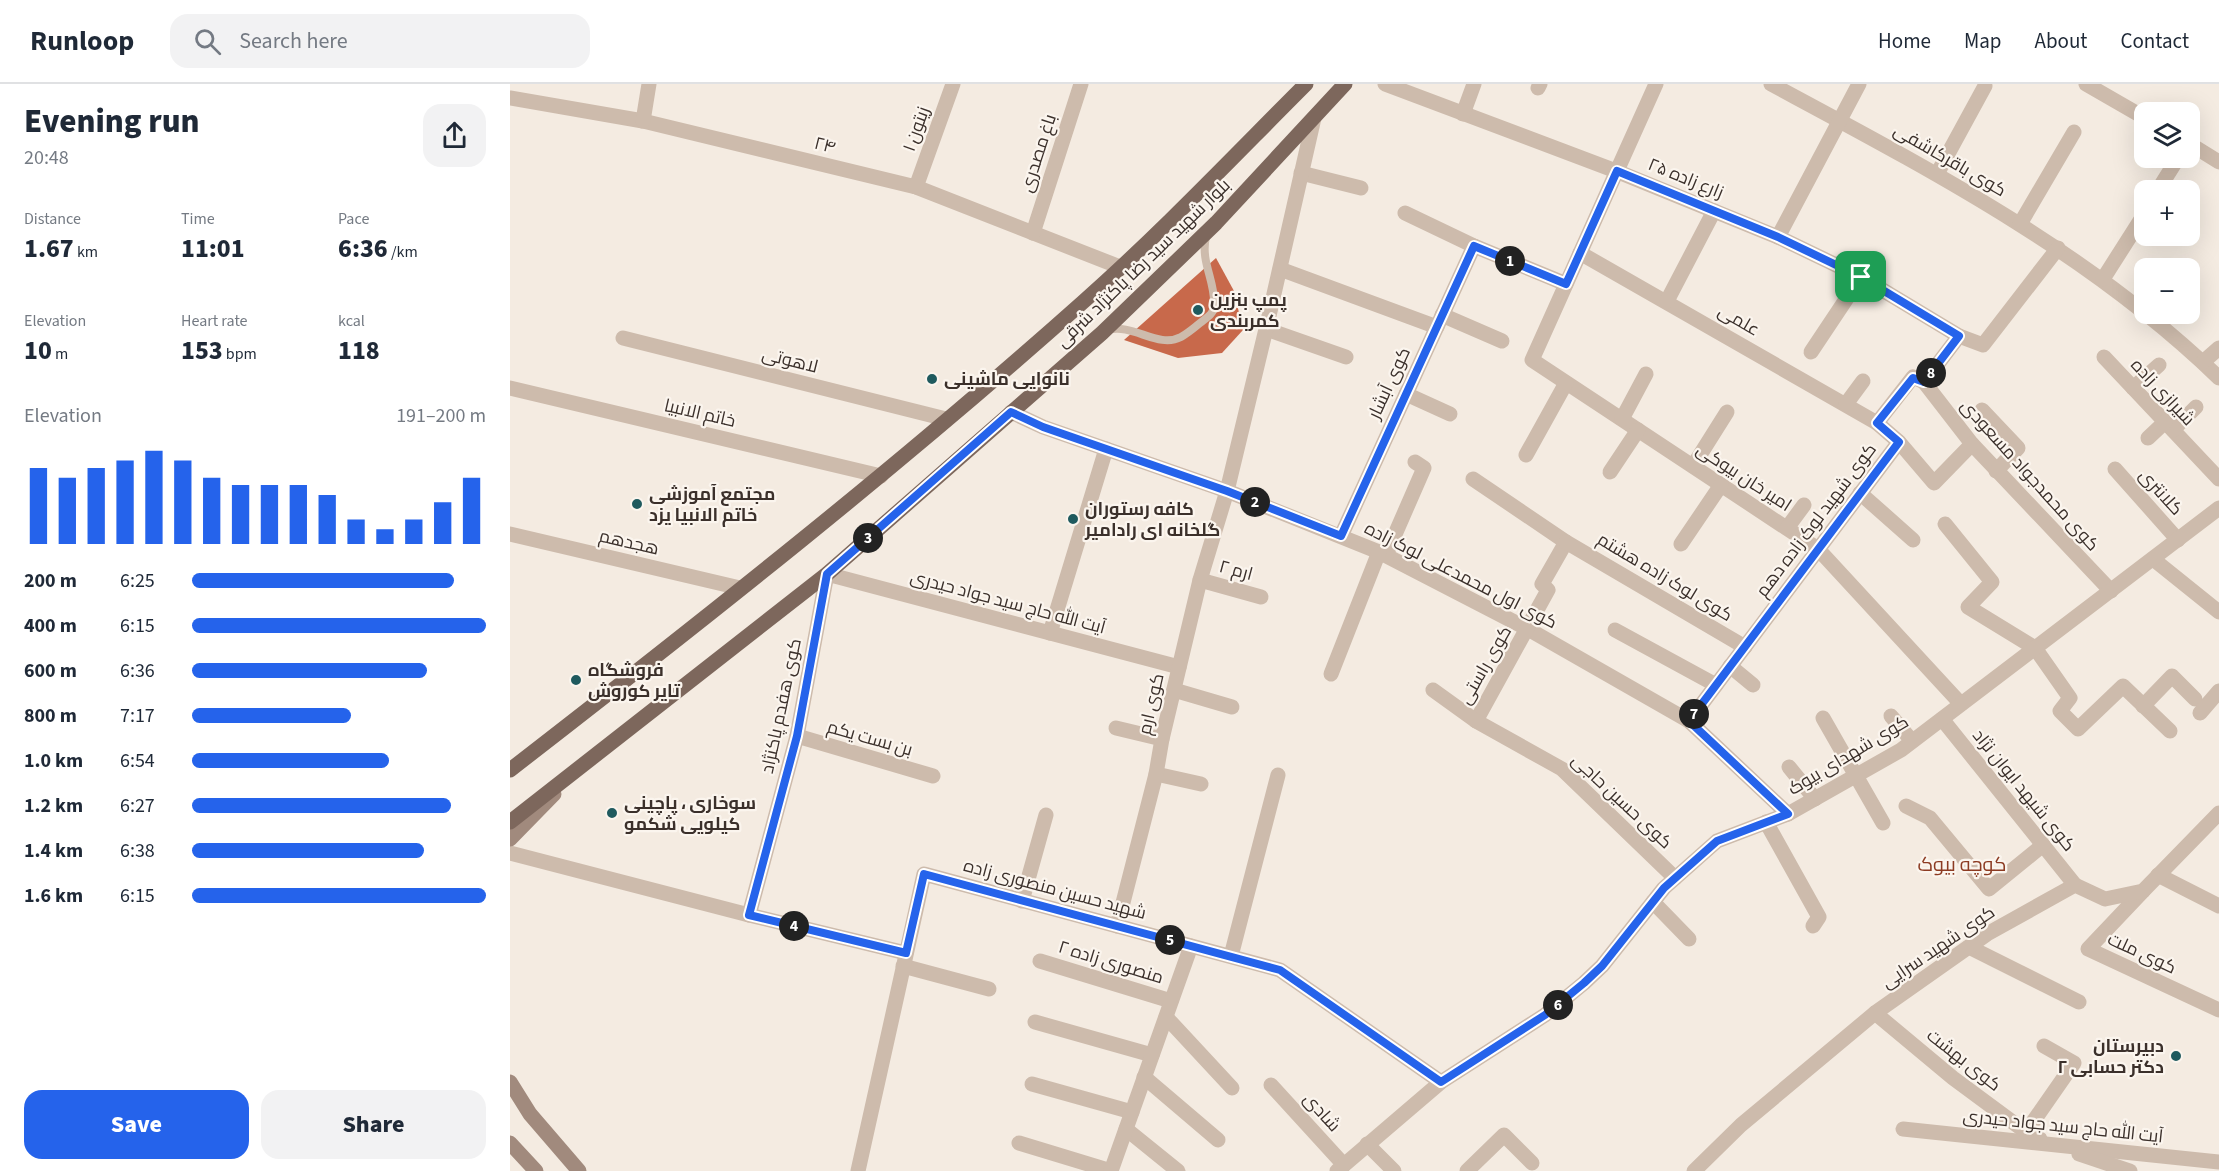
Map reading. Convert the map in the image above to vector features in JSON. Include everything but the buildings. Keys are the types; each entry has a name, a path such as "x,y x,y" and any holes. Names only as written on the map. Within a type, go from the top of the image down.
{"main road":[{"name":"بلوار شهید سید رضا پاکنژاد شرقی","path":"510,770 881,476 1084,301 1190,201 1306,84"},
{"name":"بلوار شهید سید رضا پاکنژاد شرقی","path":"510,822 827,574 1102,333 1211,228 1345,84"},
{"path":"510,839 577,770"},
{"path":"510,1082 530,1114 579,1171"},
{"path":"510,1143 536,1171"}],"street":[{"path":"643,121 649,84"},
{"name":"زیتون ۱","path":"916,187 953,84"},
{"name":"زارع زاده ۲۵","path":"1385,84 1617,171 1778,237 1861,277 1959,336"},
{"path":"1463,114 1474,84"},
{"path":"1405,213 1474,246 1566,284 1656,84"},
{"name":"کوی باقرکاشفی","path":"1771,84 1937,174 2058,248 2134,301"},
{"path":"1778,237 1859,84"},
{"name":"باغ مصدری","path":"1033,233 1077,85"},
{"path":"1937,174 1985,86"},
{"path":"2096,87 2134,111"},
{"name":"۲۴","path":"510,98 643,121 916,187 1120,267"},
{"name":"کوی ارم","path":"1117,926 1156,774 1162,739 1200,580 1227,491 1314,118"},
{"path":"2020,224 2074,132"},
{"path":"2200,150 2219,160"},
{"path":"1301,173 1361,188"},
{"path":"1667,301 1714,211"},
{"path":"2103,279 2134,230"},
{"name":"کوی آبشار","path":"1341,536 1474,246"},
{"path":"1959,336 1983,345 2058,248"},
{"name":"علمی","path":"1580,253 1877,423"},
{"path":"1280,269 1502,341"},
{"path":"1811,352 1861,277"},
{"name":"امیر خان بیوکی","path":"1566,284 1532,360 1818,549 1961,704"},
{"name":"کوی باقرکاشفی","path":"2165,324 2219,378"},
{"path":"1266,329 1346,357"},
{"name":"کوی شهید لوک زاده دهم","path":"1689,721 1899,442 1877,423 1913,378 1924,382 1959,336"},
{"name":"لاهوتی","path":"623,338 946,419"},
{"path":"2203,362 2219,348"},
{"name":"شیرازی زاده","path":"2104,357 2219,479"},
{"path":"2133,388 2159,365"},
{"path":"1622,419 1646,374"},
{"path":"1846,404 1863,381"},
{"name":"کوی محمدجواد مسعودی","path":"1924,382 1996,471 2110,591"},
{"path":"1526,455 1566,383"},
{"name":"خاتم الانبیا","path":"510,388 881,476"},
{"path":"1406,394 1450,414"},
{"path":"2148,438 2196,407"},
{"path":"1982,410 2018,448 1996,471"},
{"name":"کوی اول محمدعلی لوک زاده","path":"1011,412 1043,427 1227,491 1382,553 1528,629 1689,721 1788,814"},
{"path":"1693,466 1726,412"},
{"path":"1610,472 1638,430"},
{"path":"1899,442 1934,483 1972,444"},
{"path":"1050,633 1106,448"},
{"path":"1330,674 1382,553 1424,468 1415,462"},
{"name":"کلانتری","path":"2115,470 2178,540"},
{"name":"کوی لوک زاده هشتم","path":"1473,479 1566,542 1745,647"},
{"path":"1681,544 1721,485"},
{"path":"1860,493 1913,540"},
{"path":"1787,528 1804,505"},
{"name":"کوی شهدای بیوک","path":"1340,1168 1441,1082 1545,1015 1584,983 1602,966 1675,878 1717,841 1788,814 1912,741 2219,508"},
{"path":"1945,524 1992,582 1968,607 2035,648 2070,698 2060,711 2078,729 2123,686 2170,731"},
{"name":"هجدهم","path":"510,534 740,588"},
{"path":"1528,629 1548,590 1542,584 1566,542"},
{"path":"2153,559 2219,612"},
{"name":"آیت الله حاج سید جواد حیدری","path":"827,574 1179,667"},
{"name":"کوی هفدم پاکنژاد","path":"749,915 797,736 827,574"},
{"name":"ارم ۲","path":"1200,580 1261,597"},
{"name":"کوی راستی","path":"1476,721 1528,629"},
{"path":"1615,630 1716,686"},
{"path":"1730,666 1753,685"},
{"path":"2143,706 2172,676 2197,706 2219,690"},
{"path":"1174,690 1232,707"},
{"name":"کوی حسین حاجی","path":"1433,690 1476,721 1562,769 1675,878"},
{"path":"1891,716 1912,741"},
{"path":"1823,718 1883,823"},
{"name":"کوی شیهد ایوان نژاد","path":"1942,719 2075,885"},
{"path":"1116,728 1162,739"},
{"name":"بن بست یکم","path":"797,736 933,776"},
{"path":"1789,767 1815,799"},
{"path":"1156,774 1201,784"},
{"path":"1230,956 1278,775"},
{"path":"1906,806 1930,818 1989,889 2043,845"},
{"path":"2075,885 2105,898 2143,891 2219,813"},
{"path":"1022,902 1046,815"},
{"path":"1766,822 1819,917 1813,926"},
{"path":"510,853 749,915 904,960 989,989"},
{"name":"شهید حسین منصوری زاده","path":"858,1171 924,874 1280,970 1441,1082"},
{"path":"2158,875 2219,906"},
{"name":"کوی شهید سرایی","path":"1697,1170 1741,1125 1875,1013 1987,934 2075,885"},
{"name":"کوی ملت","path":"2143,891 2088,949 2219,1010"},
{"path":"1653,902 1689,939"},
{"path":"1019,1143 1111,1171 1191,946"},
{"path":"1968,947 2079,1002"},
{"name":"منصوری زاده ۲","path":"1040,961 1172,1001"},
{"name":"کوی بهشت","path":"1875,1013 1953,1078 2026,1132 2049,1144 2130,1171"},
{"path":"1166,1017 1232,1088"},
{"path":"1035,1022 1152,1055"},
{"path":"2026,1132 2074,1063 2044,1046"},
{"path":"1144,1077 1218,1140"},
{"path":"1032,1084 1132,1112"},
{"name":"شادی","path":"1271,1085 1340,1168"},
{"path":"1126,1129 1178,1171"},
{"name":"آیت الله حاج سید جواد حیدری","path":"1904,1129 2219,1162"},
{"path":"1467,1171 1504,1135 1532,1163"},
{"path":"1367,1144 1394,1171"}],"lane":[{"path":"1102,333 1118,328 1159,339 1179,338 1210,315 1214,309 1214,295 1204,258 1204,247 1211,228"}],"place":[{"name":"پمپ بنزین کمربندی","path":"1198,310"},
{"name":"نانوایی ماشینی","path":"932,379"},
{"name":"مجتمع آموزشی خاتم الانبیا یزد","path":"637,504"},
{"name":"کافه رستوران گلخانه ای رادامیر","path":"1073,519"},
{"name":"فروشگاه تایر کوروش","path":"576,680"},
{"name":"سوخاری ، پاچینی کیلویی شکمو","path":"612,813"},
{"name":"دبیرستان دکتر حسابی ۲","path":"2176,1056"}],"district":[{"name":"کوچه بیوک","path":"1962,864"}],"route":[{"path":"1617,171 1778,237 1861,277 1959,336 1924,382 1913,378 1877,423 1899,442 1689,721 1788,814 1717,841 1664,888 1602,966 1584,983 1545,1015 1441,1082 1280,970 924,874 906,953 749,915 797,736 827,574 1011,412 1043,427 1227,491 1341,536 1474,246 1566,284 1617,171"}]}
